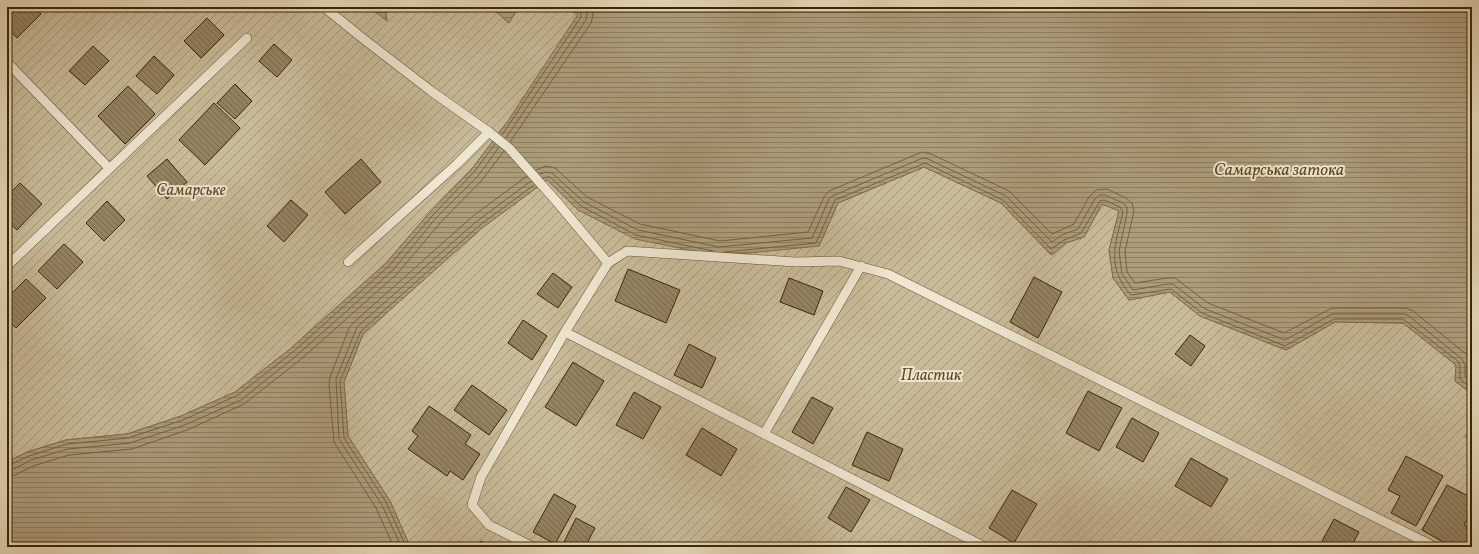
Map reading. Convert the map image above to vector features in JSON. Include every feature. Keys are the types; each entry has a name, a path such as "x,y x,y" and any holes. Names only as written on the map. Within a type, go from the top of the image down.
{"lane":[{"path":"324,7 431,91 509,148 608,263"},
{"path":"7,266 247,38"},
{"path":"7,62 109,168"},
{"path":"348,262 457,164 489,132"},
{"path":"533,547 489,525 472,505 481,477 565,332 608,263 626,251 795,262 838,261 888,274 1435,547"},
{"path":"764,434 861,266"},
{"path":"565,332 985,547"}],"green space":[{"name":"Самарське","path":"7,7 369,7 387,20 385,7 491,7 509,23 518,7 559,7 579,14 508,121 471,170 430,212 386,263 290,349 235,392 181,416 127,434 66,440 27,452 7,462"},
{"name":"Пластик","path":"924,167 1001,203 1051,255 1066,243 1084,237 1102,204 1119,211 1109,250 1113,278 1129,300 1170,292 1200,316 1286,350 1335,322 1403,323 1456,365 1455,381 1472,394 1472,426 1465,437 1472,441 1472,547 407,547 408,542 390,501 348,436 344,382 363,334 482,228 547,180 578,210 819,246 838,203"}],"water":[{"path":"369,7 385,7 387,21"},
{"path":"491,7 518,7 509,23"},
{"name":"Самарська затока","path":"559,7 1472,7 1472,394 1455,381 1456,365 1403,323 1335,322 1286,350 1200,316 1170,292 1129,300 1113,278 1109,250 1119,211 1102,204 1084,237 1066,243 1052,255 1001,203 924,167 838,203 819,246 719,256 635,239 578,210 547,180 482,228 363,334 344,382 348,436 390,501 408,542 407,547 7,547 7,462 27,452 66,440 127,434 181,416 235,392 290,349 386,263 430,212 471,170 508,121 578,14"}],"building":[{"path":"18,7 34,7 41,14 17,38 7,28 7,17"},
{"path":"207,18 224,35 201,58 184,41"},
{"path":"274,44 292,60 277,77 259,61"},
{"path":"93,46 109,61 85,85 69,71"},
{"path":"154,56 174,75 157,94 136,76"},
{"path":"235,84 252,101 235,119 217,103"},
{"path":"128,86 155,114 125,144 98,116"},
{"path":"214,103 240,128 205,165 179,140"},
{"path":"167,159 187,182 167,199 147,176"},
{"path":"361,159 381,182 345,214 325,192"},
{"path":"20,183 42,204 17,230 7,221 7,196"},
{"path":"291,200 308,215 284,242 267,226"},
{"path":"107,201 125,220 104,241 86,223"},
{"path":"64,244 83,262 57,289 38,271"},
{"path":"628,269 680,290 666,323 615,301"},
{"path":"553,273 572,287 558,308 537,294"},
{"path":"1034,277 1062,292 1038,338 1010,322"},
{"path":"789,278 823,291 814,315 780,302"},
{"path":"26,279 46,298 16,328 7,319 7,298"},
{"path":"523,320 547,336 532,360 508,343"},
{"path":"1190,335 1205,346 1191,366 1175,354"},
{"path":"689,344 716,358 702,388 674,375"},
{"path":"573,362 604,381 576,426 545,407"},
{"path":"472,385 507,410 489,435 454,410"},
{"path":"1088,391 1122,408 1099,451 1066,433"},
{"path":"634,392 661,407 643,439 616,425"},
{"path":"812,397 833,408 813,444 792,432"},
{"path":"429,406 471,435 465,444 480,454 463,480 450,471 447,476 408,449 418,436 412,431"},
{"path":"1132,418 1159,433 1143,462 1116,447"},
{"path":"702,428 737,449 721,476 686,455"},
{"path":"867,432 903,449 889,481 852,465"},
{"path":"1406,456 1443,476 1416,526 1391,513 1400,496 1388,490"},
{"path":"1191,458 1228,479 1211,507 1175,486"},
{"path":"1447,485 1472,498 1472,510 1464,525 1472,530 1472,547 1452,547 1422,530"},
{"path":"846,487 870,500 851,532 828,518"},
{"path":"1012,490 1037,504 1014,543 989,528"},
{"path":"554,494 576,506 555,544 533,532"},
{"path":"576,518 595,528 585,547 568,547 563,544"},
{"path":"1334,519 1359,532 1351,547 1319,547"},
{"path":"481,541 492,547 477,547"}]}
